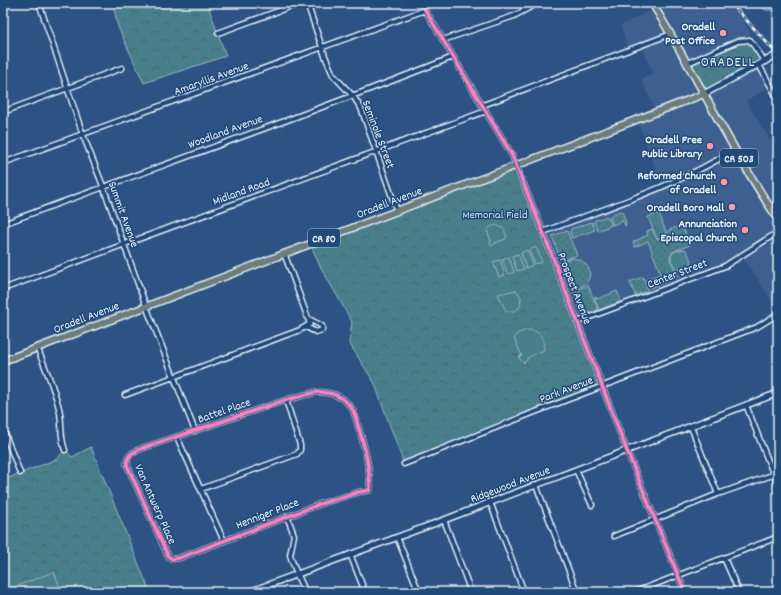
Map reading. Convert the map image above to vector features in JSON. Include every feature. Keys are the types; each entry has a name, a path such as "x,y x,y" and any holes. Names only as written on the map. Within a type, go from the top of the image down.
{"main road":[{"name":"CR 503","path":"652,3 688,63 734,150 778,219"},
{"name":"Oradell Avenue","path":"3,361 704,94"}],"street":[{"name":"Summit Avenue","path":"38,3 83,134 125,245 146,306 195,431"},
{"path":"218,33 300,3"},
{"name":"Seminole Street","path":"307,3 334,75 353,96 361,108 397,211"},
{"name":"Prospect Avenue","path":"421,3 512,155 627,451 685,592"},
{"path":"443,40 514,16 538,3"},
{"name":"Amaryllis Avenue","path":"3,163 425,10"},
{"path":"483,105 671,34"},
{"path":"688,63 738,41 750,40 765,62"},
{"name":"Oradell Avenue","path":"704,94 778,54"},
{"name":"Woodland Avenue","path":"3,224 103,186 353,96 454,57"},
{"path":"758,65 778,99"},
{"path":"3,104 4,111 68,89 122,68"},
{"name":"Midland Road","path":"3,289 486,111"},
{"path":"543,232 675,182 734,150"},
{"name":"Center Street","path":"577,322 725,266 778,232"},
{"path":"125,395 309,324 284,253"},
{"name":"Park Avenue","path":"404,464 757,327 778,314"},
{"path":"37,347 60,413 62,443 65,450"},
{"name":"Battel Place","path":"128,457 133,452 286,400 316,392 330,393 346,401 354,411 364,443 369,467 370,490"},
{"name":"Ridgewood Avenue","path":"250,592 778,393"},
{"path":"201,489 297,454 300,450 300,445 286,400"},
{"path":"746,405 776,474 778,486"},
{"path":"691,426 718,494"},
{"path":"3,429 20,473"},
{"path":"177,437 224,541"},
{"name":"Van Antwerp Place","path":"128,457 126,461 127,465 168,556 172,559"},
{"path":"576,470 592,505"},
{"path":"614,536 655,518 776,474"},
{"path":"536,485 577,592"},
{"name":"Henniger Place","path":"172,559 179,558 287,516 345,496 370,490"},
{"path":"490,502 524,592"},
{"path":"287,516 294,536 290,555 305,592"},
{"path":"444,520 471,592"},
{"path":"397,537 419,592"},
{"path":"635,592 778,538"},
{"path":"350,554 364,592"},
{"path":"724,558 739,592"}],"shaded area":[{"path":"652,3 730,3 750,31 750,40 759,65 771,86 746,101 778,153 778,202 770,207 778,219 778,310 742,256 725,266 577,322 543,232 662,187 637,119 656,112 641,79 654,74 641,45 628,50 621,25 655,8"},
{"path":"757,3 778,3 778,11 765,10"}],"green space":[{"path":"118,3 207,3 226,56 144,83 118,27 114,9"},
{"path":"750,40 765,62 704,94 688,63 738,41"},
{"name":"Memorial Field","path":"516,165 602,386 404,464 374,382 349,343 352,322 319,264 310,243"},
{"path":"620,211 622,212 626,222 625,226 623,221 613,225 610,217 611,215"},
{"path":"659,213 667,235 657,239 648,217"},
{"path":"607,216 612,225 598,231 594,221"},
{"path":"592,222 595,230 572,238 570,232 571,229"},
{"path":"496,225 504,229 507,238 495,243 492,246 490,244 491,241 487,230"},
{"path":"682,225 690,245 672,252 670,260 679,276 664,283 648,241 635,247 633,242 648,235 647,231 652,229 657,239 668,235 667,231"},
{"path":"567,231 577,255 561,261 552,236"},
{"path":"536,247 542,262 535,264 529,250"},
{"path":"685,249 692,264 677,271 671,261 671,255 676,251"},
{"path":"527,250 533,265 526,268 521,253"},
{"path":"518,254 524,269 517,271 512,256"},
{"path":"509,257 514,272 508,274 502,259"},
{"path":"571,258 581,261 588,267 590,272 588,281 584,285 572,290 562,262"},
{"path":"500,260 505,275 499,277 493,262"},
{"path":"660,274 663,283 650,288 647,279"},
{"path":"643,277 648,291 635,295 630,282"},
{"path":"588,285 598,310 582,315 573,291"},
{"path":"516,290 521,297 520,307 514,311 506,311 498,294"},
{"path":"617,291 621,301 599,310 594,297 597,299"},
{"path":"526,330 535,331 540,335 543,341 544,350 527,358 524,363 519,357 522,356 514,338 517,334"},
{"path":"91,447 150,592 3,592 3,480 57,459 65,450 72,457"},
{"path":"54,572 62,592 3,592 3,591"}],"railway":[{"path":"731,3 778,55"}],"cycle path":[{"path":"421,3 512,155 627,451 685,592"},
{"path":"316,392 339,397 347,402 352,408 367,458 370,490 323,503 179,558 172,559 168,556 127,465 129,456 143,448 286,400 316,392"}],"place":[{"name":"Oradell Post Office","path":"723,33"},
{"name":"Oradell Free Public Library","path":"710,146"},
{"name":"Reformed Church of Oradell","path":"724,182"},
{"name":"Oradell Boro Hall","path":"732,207"},
{"name":"Annunciation Episcopal Church","path":"745,230"}],"district":[{"name":"ORADELL","path":"728,61"}]}
